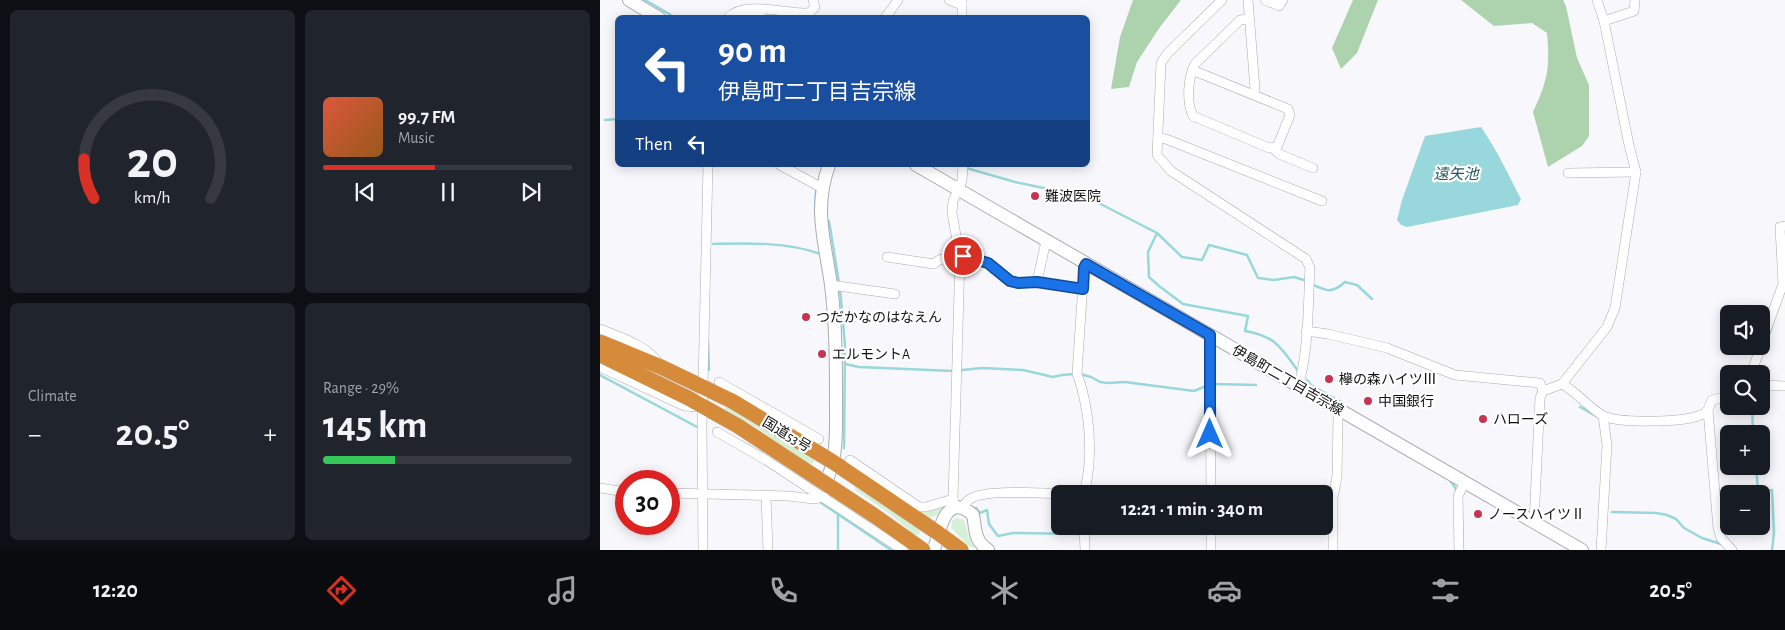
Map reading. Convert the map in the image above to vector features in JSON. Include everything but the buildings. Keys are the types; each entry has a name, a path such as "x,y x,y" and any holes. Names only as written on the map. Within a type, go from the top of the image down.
{"highway":[{"name":"国道53号","path":"604,347 661,367 732,401 833,462 961,550"},
{"name":"国道53号","path":"604,347 738,426 825,490 875,516 915,549"}],"street":[{"path":"629,0 654,15"},
{"path":"730,15 738,9 749,7 809,13 815,7 813,0"},
{"path":"887,15 898,0"},
{"path":"949,0 962,2 962,15"},
{"path":"1222,0 1167,54 1162,63 1156,155 1170,171 1306,259 1310,268 1302,373 1298,386"},
{"path":"1248,0 1255,89 1253,94"},
{"path":"1265,0 1280,6 1283,0"},
{"path":"1543,391 1562,384 1607,327 1615,308 1636,172 1604,21 1597,0"},
{"path":"1604,21 1634,11 1635,0"},
{"path":"740,15 748,13 754,15"},
{"path":"1249,19 1240,20 1196,64 1190,77 1189,108 1193,116 1273,148 1279,154 1313,168"},
{"path":"1192,70 1288,109 1290,115 1277,147 1273,148"},
{"path":"1158,138 1166,139 1322,201"},
{"path":"703,550 703,387 708,167"},
{"path":"784,167 822,188"},
{"path":"680,493 723,493 813,499 825,490 833,462 837,286 821,224 820,200 828,167"},
{"name":"伊島町二丁目吉宗線","path":"920,167 1342,411 1461,490 1534,522 1579,549"},
{"path":"957,505 957,369 961,257 952,213 953,201 962,181 962,167"},
{"path":"1568,172 1636,172"},
{"path":"1770,320 1783,284 1780,227 1785,226"},
{"path":"1037,282 1046,240"},
{"path":"887,257 929,264 934,264 938,259 961,257 988,263 1010,281 1018,283 1037,282 1083,289"},
{"path":"1085,485 1088,468 1087,411 1083,389 1077,374 1084,268 1086,264"},
{"path":"837,286 895,294"},
{"path":"600,329 637,343 654,355 661,367"},
{"path":"1306,331 1328,334 1387,348 1455,374 1540,383 1543,391 1540,398 1534,522"},
{"path":"1210,335 1211,485"},
{"path":"604,347 637,343"},
{"path":"600,367 684,406 703,407"},
{"path":"718,382 819,439"},
{"path":"1562,384 1569,387 1603,416 1639,422 1696,417 1708,410"},
{"path":"1770,385 1785,386"},
{"path":"1720,398 1712,400 1708,410 1718,528 1721,538 1732,550"},
{"path":"732,401 757,404"},
{"path":"1333,550 1333,498 1336,477 1338,417 1342,411"},
{"path":"772,412 776,428"},
{"path":"1601,550 1607,444 1603,416"},
{"path":"738,426 747,442 766,460"},
{"path":"717,432 825,490 889,540 915,549"},
{"path":"850,460 919,506 957,505 973,515 979,544 988,550"},
{"path":"863,482 890,486 906,511"},
{"path":"600,488 615,490"},
{"path":"1459,550 1461,490"},
{"path":"934,550 944,517 949,510 974,496 1004,492 1051,494"},
{"path":"766,496 768,550"},
{"path":"875,516 889,540 915,549"},
{"path":"1084,535 1085,550"},
{"path":"1210,550 1211,535"}],"green space":[{"path":"1133,0 1181,0 1137,62 1129,87 1111,89 1120,37"},
{"path":"1353,0 1378,0 1357,53 1341,69 1332,48"},
{"path":"1461,0 1563,0 1566,6 1577,58 1589,85 1589,136 1582,146 1548,167 1533,112 1547,74 1547,33 1532,23 1494,26"},
{"path":"725,405 812,457 814,461 812,464 808,463 756,427 725,410"},
{"path":"854,484 919,528 920,534 915,535 891,515 855,490"},
{"path":"902,497 923,511 950,504 950,507 935,516 924,516 919,514"},
{"path":"957,518 964,520 975,549 969,546 951,528 952,521"}],"water":[{"name":"遠矢池","path":"1481,127 1521,199 1518,205 1407,227 1401,225 1397,220 1402,200 1425,136"}],"waterway":[{"path":"645,0 671,15"},
{"path":"605,120 615,119"},
{"path":"963,167 1015,182 1087,197 1157,233 1182,257 1202,260 1209,245 1247,255 1258,278 1274,280 1294,277 1307,281"},
{"path":"815,210 816,191"},
{"path":"829,221 839,283"},
{"path":"1157,233 1148,252 1149,277 1183,304 1248,316 1245,331 1264,336 1276,344 1287,355 1298,371"},
{"path":"713,244 781,245 821,254"},
{"path":"1311,284 1332,290 1345,282 1357,285 1372,299"},
{"path":"840,289 845,345 844,448"},
{"path":"1770,332 1772,326"},
{"path":"708,341 709,370"},
{"path":"845,364 859,367 953,371 982,368 1023,370 1053,377 1074,374"},
{"path":"1080,374 1108,383 1125,382 1194,391 1206,386"},
{"path":"600,375 699,428"},
{"path":"1307,380 1311,385 1343,403 1343,405"},
{"path":"1214,384 1256,385"},
{"path":"1580,407 1596,416"},
{"path":"1752,415 1753,425"},
{"path":"1757,475 1758,491 1772,490 1774,533 1772,550"},
{"path":"1450,480 1458,492"},
{"path":"1461,497 1463,550"},
{"path":"820,502 891,550"},
{"path":"976,508 980,513 987,510 989,524 998,536 1013,533 1051,534"},
{"path":"1612,512 1667,515 1676,519 1684,528 1702,538 1721,544"},
{"path":"838,513 838,550"}],"place":[{"name":"難波医院","path":"1035,196"},
{"name":"つだかなのはなえん","path":"806,317"},
{"name":"エルモントA","path":"822,354"},
{"name":"欅の森ハイツⅢ","path":"1329,379"},
{"name":"中国銀行","path":"1368,401"},
{"name":"ハローズ","path":"1483,419"},
{"name":"ノースハイツⅡ","path":"1478,514"}],"route":[{"path":"963,256 994,266 1010,281 1018,283 1037,282 1083,289 1084,268 1086,264 1210,335 1210,434"}]}
